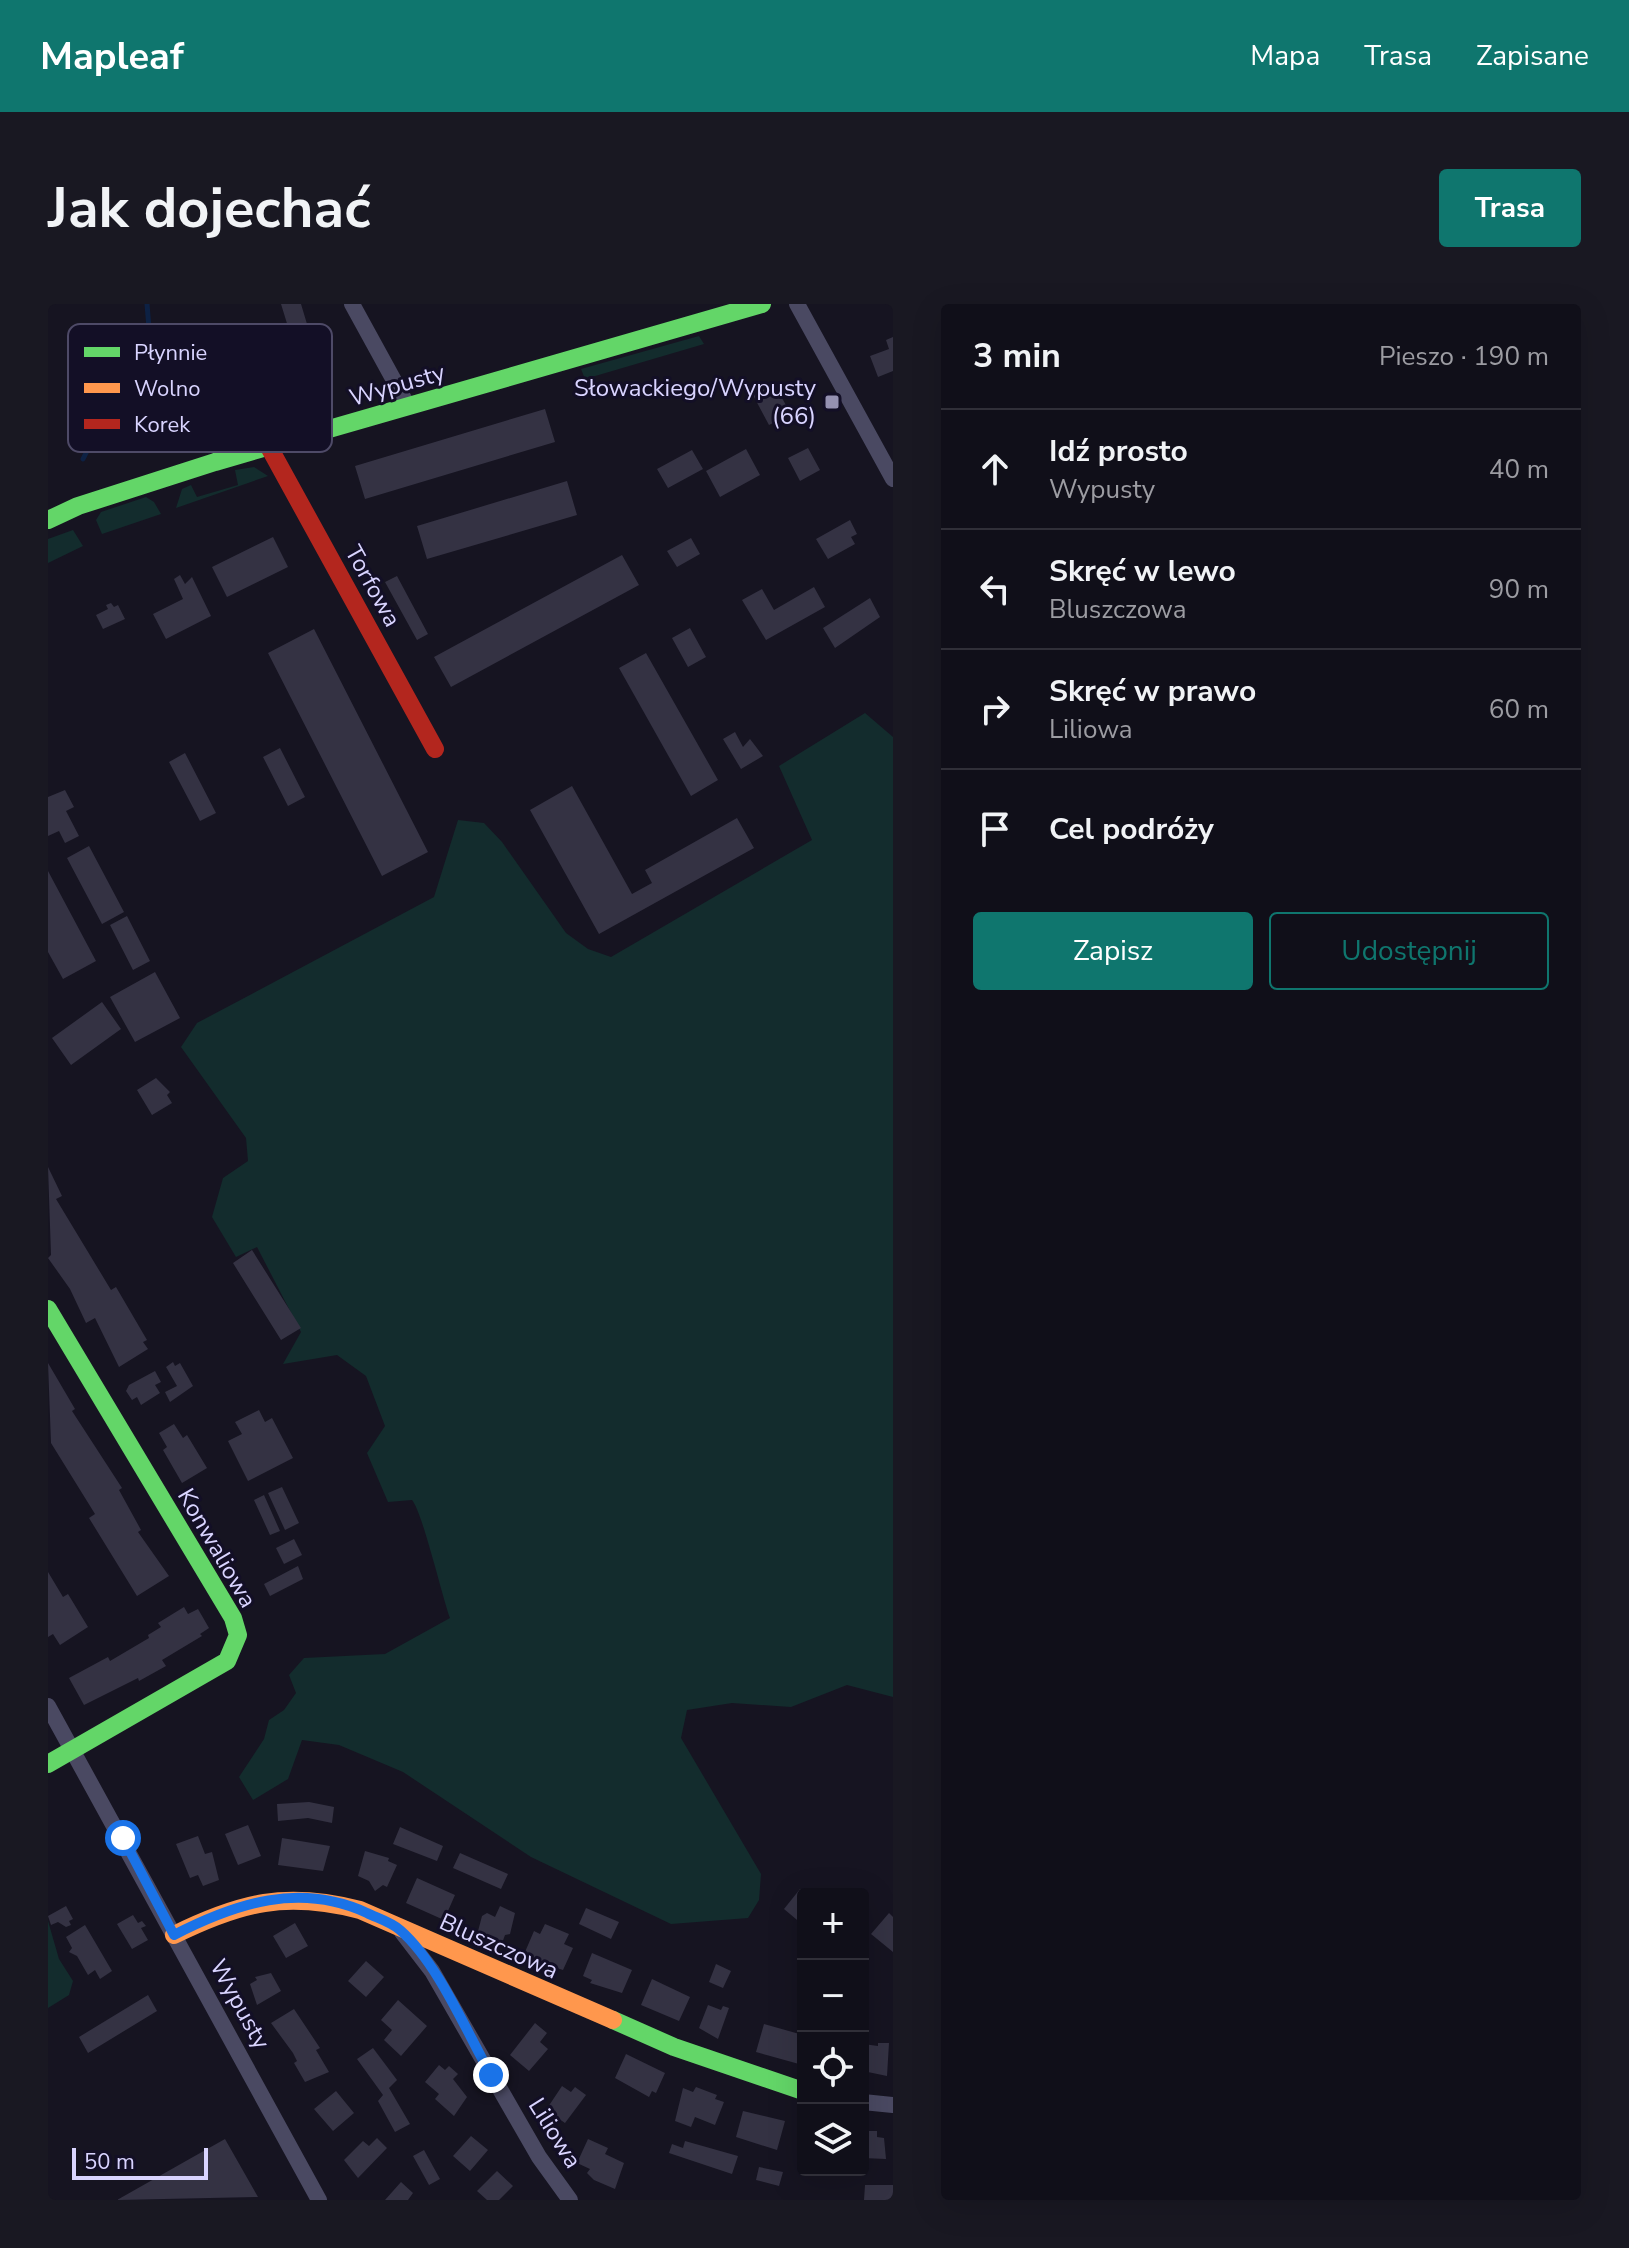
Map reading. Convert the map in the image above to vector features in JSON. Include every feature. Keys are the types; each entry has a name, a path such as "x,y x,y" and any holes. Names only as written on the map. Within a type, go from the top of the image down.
{"street":[{"path":"352,304 408,406"},
{"name":"Wypusty","path":"332,428 762,304"},
{"path":"797,304 893,479"},
{"name":"Wypusty","path":"48,520 78,506 253,452"},
{"name":"Torfowa","path":"272,452 435,749"},
{"name":"Konwaliowa","path":"48,1309 233,1618 238,1635 227,1661 75,1751"},
{"name":"Wypusty","path":"48,1706 319,2200"},
{"path":"48,1764 75,1751"},
{"name":"Bluszczowa","path":"174,1935 217,1913 263,1898 324,1899 674,2047 797,2089"},
{"name":"Liliowa","path":"398,1928 432,1971 539,2157 570,2200"},
{"path":"869,2103 893,2105"}],"green space":[{"path":"699,336 704,344 585,379 581,369"},
{"path":"254,467 268,476 176,508 182,489 191,485 197,497 238,485 235,470"},
{"path":"146,497 154,502 161,514 102,534 96,520 101,512"},
{"path":"73,530 83,546 48,563 48,539"},
{"path":"865,713 893,737 893,1697 847,1685 791,1707 732,1703 687,1710 681,1738 761,1874 759,1900 748,1918 671,1924 531,1857 403,1772 339,1745 302,1740 288,1779 253,1800 239,1777 264,1739 269,1720 284,1710 296,1693 289,1675 304,1658 385,1654 450,1618 416,1507 412,1500 388,1502 367,1453 385,1426 366,1376 337,1355 283,1364 301,1332 257,1247 236,1257 212,1217 223,1178 248,1161 246,1138 181,1047 197,1023 434,897 458,820 484,823 502,842 566,933 588,949 611,957 812,840 779,766"},
{"path":"48,1921 59,1959 73,1981 69,1995 48,2008"}],"building":[{"path":"281,304 301,304 307,324 287,324"},
{"path":"893,337 893,371 878,377 870,356 889,349 886,340"},
{"path":"774,384 791,414 769,425 753,395"},
{"path":"545,409 555,442 365,499 355,466"},
{"path":"808,448 820,470 800,481 788,458"},
{"path":"746,449 760,475 720,497 706,471"},
{"path":"692,450 703,469 668,488 657,469"},
{"path":"567,481 577,515 427,559 417,526"},
{"path":"850,520 857,534 851,537 855,544 828,559 816,539"},
{"path":"273,537 288,567 227,597 212,567"},
{"path":"691,538 700,554 677,567 667,551"},
{"path":"622,555 639,585 451,687 434,657"},
{"path":"180,575 185,584 192,577 211,616 166,639 153,614 183,599 174,579"},
{"path":"397,576 428,634 417,640 385,582"},
{"path":"814,587 825,607 766,640 742,600 762,589 774,610"},
{"path":"870,598 880,617 835,648 823,628"},
{"path":"111,603 114,607 118,605 125,619 103,629 96,615 108,609 106,605"},
{"path":"690,628 706,657 688,667 672,638"},
{"path":"314,629 428,852 382,876 268,653"},
{"path":"646,653 718,780 691,796 619,668"},
{"path":"735,732 743,747 750,739 763,756 741,769 723,739"},
{"path":"280,748 305,797 288,806 263,757"},
{"path":"185,753 216,813 200,821 169,762"},
{"path":"572,786 632,894 652,883 645,870 737,818 754,848 599,934 530,810"},
{"path":"65,790 74,807 66,811 79,836 65,843 59,831 48,836 48,797"},
{"path":"89,846 124,912 102,924 67,858"},
{"path":"48,871 96,961 63,979 48,952"},
{"path":"127,916 150,961 133,970 110,925"},
{"path":"155,972 180,1018 135,1042 110,997"},
{"path":"102,1002 121,1029 71,1065 52,1038"},
{"path":"156,1078 170,1092 167,1095 172,1103 152,1115 137,1090"},
{"path":"48,1167 62,1196 56,1199 111,1290 116,1287 147,1340 143,1342 148,1349 119,1367 95,1318 86,1323 70,1289 48,1258 51,1255"},
{"path":"252,1250 301,1328 281,1340 233,1263"},
{"path":"173,1362 175,1366 180,1363 193,1386 170,1402 165,1392 177,1386 166,1367"},
{"path":"48,1363 75,1409 72,1411 122,1488 119,1490 141,1530 138,1532 169,1576 137,1596 89,1518 95,1514 51,1443"},
{"path":"155,1371 161,1382 155,1385 160,1393 141,1405 137,1397 132,1400 126,1391 129,1385"},
{"path":"259,1410 265,1422 272,1418 293,1458 248,1481 228,1441 242,1434 235,1422"},
{"path":"174,1424 183,1438 187,1435 207,1468 182,1483 163,1450 167,1447 159,1433"},
{"path":"282,1487 299,1523 285,1530 268,1493"},
{"path":"264,1495 280,1531 270,1535 254,1500"},
{"path":"294,1539 302,1555 284,1564 276,1548"},
{"path":"298,1566 303,1579 270,1596 264,1584"},
{"path":"48,1572 63,1597 68,1594 88,1627 60,1645 53,1634 48,1637"},
{"path":"184,1607 188,1614 198,1609 209,1628 200,1634 202,1636 162,1660 166,1666 84,1705 69,1678 108,1657 110,1661 149,1638 148,1635 161,1627 158,1623"},
{"path":"309,1802 334,1807 332,1823 308,1818 278,1821 277,1804"},
{"path":"248,1825 261,1856 238,1865 225,1834"},
{"path":"400,1827 443,1846 437,1861 393,1844"},
{"path":"198,1836 205,1854 212,1852 219,1880 203,1886 198,1875 190,1878 176,1844"},
{"path":"282,1838 330,1846 323,1871 278,1865"},
{"path":"365,1851 389,1858 388,1861 397,1865 387,1887 383,1885 375,1891 369,1881 358,1876"},
{"path":"460,1853 508,1874 501,1889 453,1868"},
{"path":"417,1878 455,1895 444,1920 406,1903"},
{"path":"797,1893 797,1920 784,1909"},
{"path":"66,1906 73,1919 69,1921 71,1925 66,1927 58,1922 51,1925 48,1916"},
{"path":"500,1906 515,1913 510,1934 505,1935 501,1946 477,1935 482,1916 487,1913 495,1917"},
{"path":"586,1908 619,1922 611,1939 579,1924"},
{"path":"889,1913 893,1917 893,1952 871,1934"},
{"path":"133,1915 138,1923 142,1921 146,1926 141,1928 148,1940 132,1949 117,1924"},
{"path":"295,1923 308,1946 286,1958 273,1936"},
{"path":"545,1924 569,1934 564,1944 573,1948 563,1970 532,1960 534,1956 525,1952 534,1931 540,1934"},
{"path":"85,1925 112,1971 100,1979 95,1970 88,1975 77,1956 69,1952 72,1948 66,1937"},
{"path":"592,1953 632,1970 622,1993 590,1983 592,1980 583,1976"},
{"path":"366,1961 384,1977 366,1997 348,1981"},
{"path":"716,1964 731,1971 723,1988 709,1982"},
{"path":"271,1973 281,1991 257,2005 250,1984 257,1980 255,1977"},
{"path":"652,1979 690,1997 679,2021 641,2005"},
{"path":"148,1995 157,2011 88,2053 79,2037"},
{"path":"398,2000 427,2026 401,2056 384,2040 392,2030 381,2020"},
{"path":"708,2005 721,2010 723,2006 729,2008 718,2039 699,2028"},
{"path":"294,2009 320,2048 316,2050 329,2072 305,2082 294,2063 297,2061 293,2053 271,2023"},
{"path":"535,2023 547,2033 540,2042 548,2049 529,2071 510,2055"},
{"path":"764,2024 797,2033 797,2063 756,2052"},
{"path":"878,2043 889,2043 887,2076 869,2072 869,2045 878,2046"},
{"path":"373,2048 397,2080 389,2088 410,2124 395,2132 378,2101 383,2095 357,2059"},
{"path":"626,2054 665,2073 656,2093 652,2091 649,2097 615,2078"},
{"path":"439,2065 445,2070 449,2066 458,2074 453,2079 467,2097 454,2116 435,2099 439,2094 425,2082"},
{"path":"562,2086 571,2092 575,2087 586,2095 565,2123 546,2110"},
{"path":"696,2087 717,2095 715,2099 724,2102 715,2125 695,2117 691,2127 675,2121 683,2088 693,2092"},
{"path":"336,2091 354,2113 333,2131 314,2109"},
{"path":"743,2111 785,2121 777,2150 736,2137"},
{"path":"869,2131 877,2131 877,2137 884,2138 886,2159 869,2158"},
{"path":"471,2136 488,2150 470,2171 453,2156"},
{"path":"377,2138 387,2148 358,2178 344,2160 363,2141 369,2146"},
{"path":"225,2139 258,2197 117,2200 193,2157"},
{"path":"588,2139 608,2148 605,2154 624,2163 615,2189 594,2180 587,2173 590,2169 577,2163"},
{"path":"685,2141 738,2156 732,2174 669,2153 672,2144 683,2148"},
{"path":"424,2150 440,2179 429,2185 413,2156"},
{"path":"759,2167 783,2172 779,2186 756,2180"},
{"path":"497,2171 513,2186 499,2200 487,2200 477,2191"},
{"path":"401,2182 413,2193 408,2200 385,2200"},
{"path":"865,2185 893,2185 893,2200 864,2200"}],"waterway":[{"path":"147,304 149,324"},
{"path":"83,459 87,452"}],"traffic: fast":[{"path":"332,428 762,304"},
{"path":"48,520 78,506 250,452"},
{"path":"48,1309 233,1618 238,1635 227,1661 48,1764"},
{"path":"613,2020 674,2047 797,2089"}],"traffic: slow":[{"path":"174,1935 221,1914 264,1903 309,1901 334,1904 360,1910 613,2020"}],"traffic: jam":[{"path":"272,452 435,749"}],"place":[{"name":"Słowackiego/Wypusty (66)","path":"832,402"}],"route":[{"path":"123,1838 174,1935 217,1913 263,1898 324,1899 360,1910 398,1928 432,1971 491,2075"}]}
